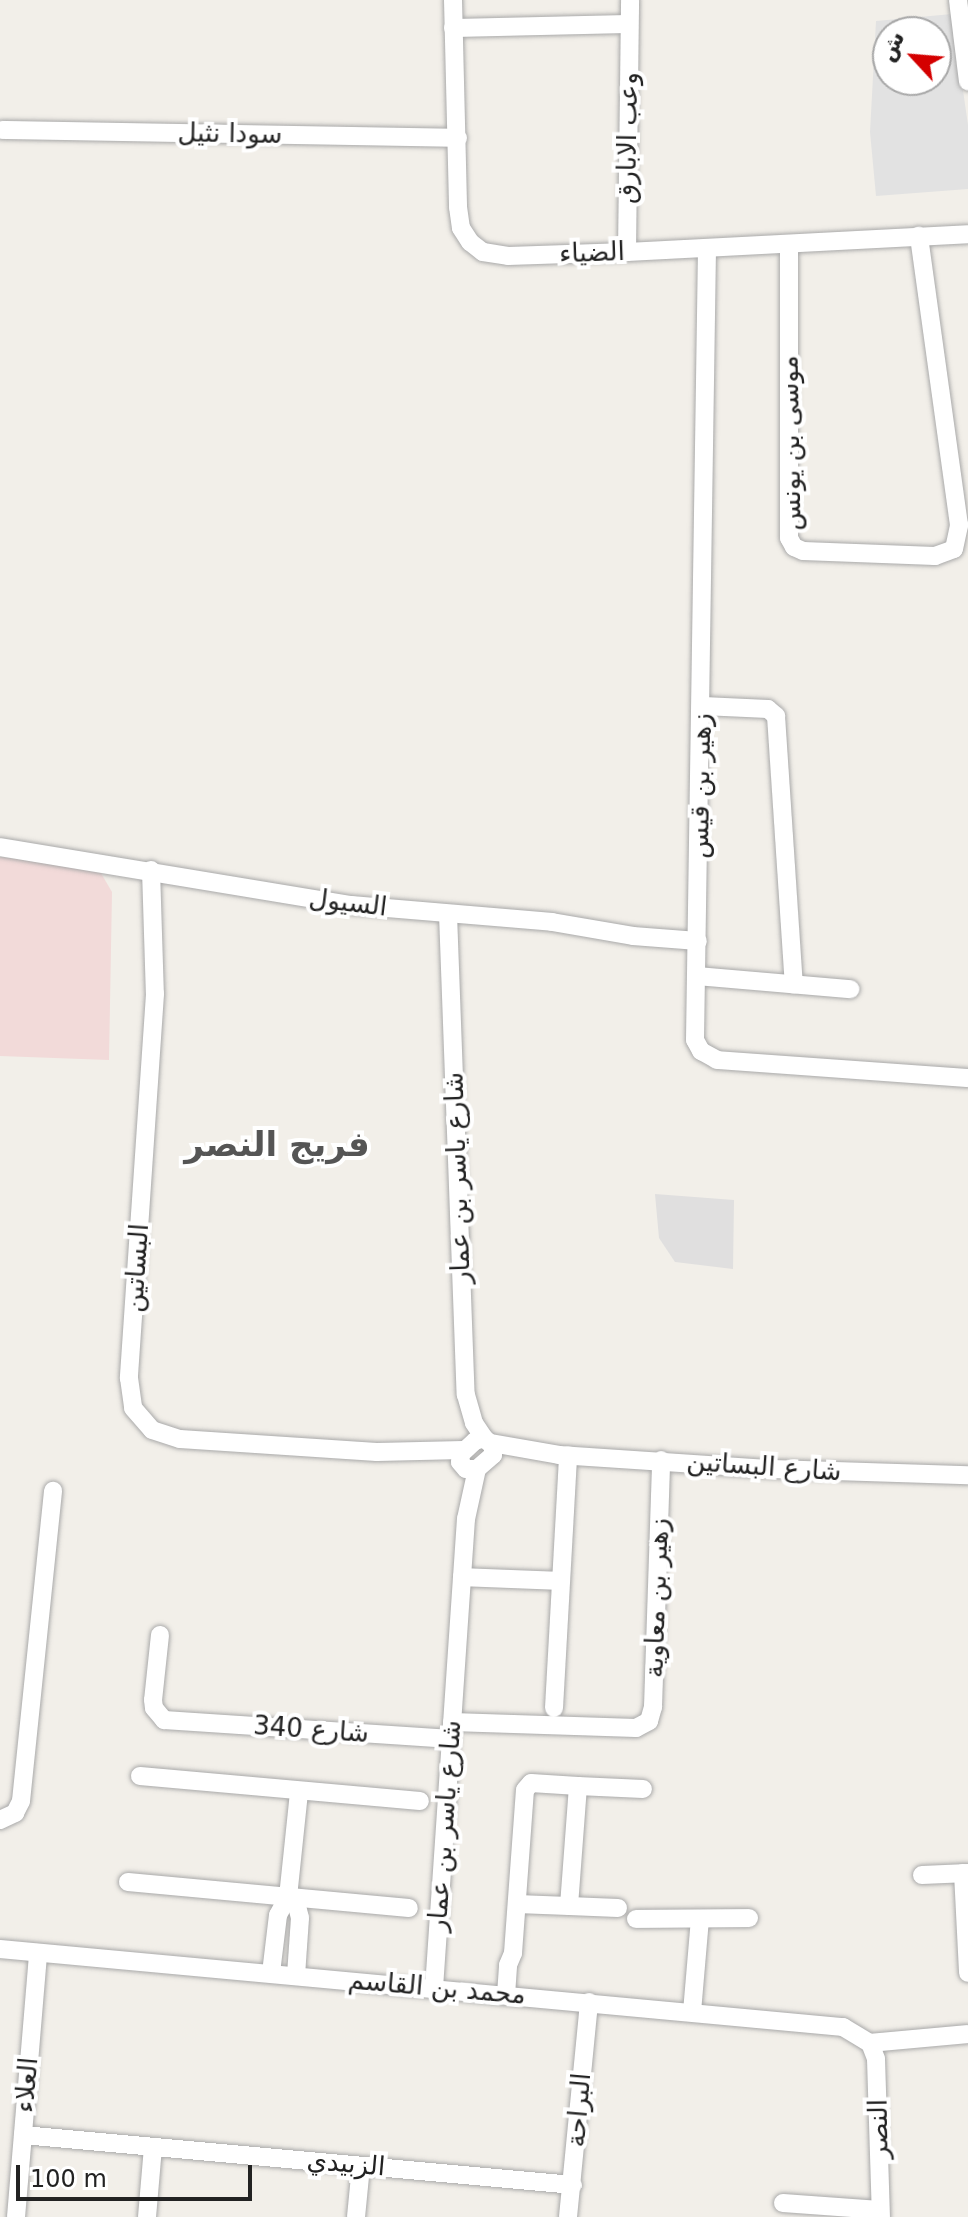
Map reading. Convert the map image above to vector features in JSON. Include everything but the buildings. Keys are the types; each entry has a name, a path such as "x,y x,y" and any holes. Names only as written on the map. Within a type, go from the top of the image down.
{"street":[{"name":"الضياء","path":"453,0 458,207 461,228 470,242 483,252 508,256 707,249 966,232"},
{"name":"وعب الابارق","path":"627,252 630,0"},
{"path":"958,0 968,81"},
{"path":"453,28 629,24"},
{"name":"سودا نثيل","path":"2,130 458,138"},
{"name":"موسى بن يونس","path":"789,244 789,538 794,547 803,551 935,556 954,549 959,525 919,236"},
{"name":"زهير بن قيس","path":"707,249 703,706 695,1040 708,1057 968,1078"},
{"path":"703,706 768,709 776,716 794,984"},
{"name":"السيول","path":"0,847 351,905 552,922 633,936 698,941"},
{"name":"البساتين","path":"151,870 155,994 129,1378 133,1408 141,1420 165,1436 377,1452 387,1458 469,1464"},
{"name":"شارع ياسر بن عمار","path":"448,914 466,1395 474,1423 488,1441"},
{"path":"697,976 850,989"},
{"path":"469,1464 488,1441"},
{"name":"شارع البساتين","path":"488,1441 564,1455"},
{"path":"554,1708 564,1455"},
{"name":"شارع البساتين","path":"469,1464 513,1457 564,1455 862,1473 968,1475"},
{"name":"زهير بن معاوية","path":"636,1728 643,1726 652,1714 661,1460"},
{"name":"شارع ياسر بن عمار","path":"434,1988 469,1464"},
{"path":"0,1820 15,1813 21,1801 53,1491"},
{"path":"462,1577 560,1581"},
{"name":"شارع 340","path":"160,1635 154,1708 164,1720 452,1730 636,1728"},
{"path":"140,1776 299,1793 420,1801"},
{"path":"511,1995 517,1961 513,1953 525,1790 531,1783 643,1789"},
{"path":"569,1906 578,1786"},
{"path":"271,1973 277,1922 288,1897 299,1793"},
{"path":"922,1875 965,1873 968,1973"},
{"path":"128,1882 409,1908"},
{"path":"288,1897 297,1906 300,1918 296,1975"},
{"path":"517,1904 618,1908"},
{"path":"636,1919 749,1918"},
{"path":"692,2012 700,1919"},
{"name":"محمد بن القاسم","path":"0,1949 843,2027 870,2043"},
{"name":"العلاء","path":"16,2217 38,1953"},
{"name":"البراحة","path":"568,2217 589,2002"},
{"path":"870,2043 968,2034"},
{"name":"النصر","path":"870,2043 878,2076 881,2213"},
{"name":"الزبيدي","path":"23,2135 573,2185"},
{"path":"147,2217 153,2147"},
{"path":"356,2217 361,2166"},
{"path":"783,2203 881,2213"}],"shaded area":[{"path":"952,14 968,125 968,189 876,196 870,132 872,95 952,96 952,16 930,16"},
{"path":"0,857 98,868 112,892 109,1060 0,1056"},
{"path":"655,1194 734,1200 733,1269 675,1262 659,1238"}],"district":[{"name":"فريج النصر","path":"277,1145"}]}
